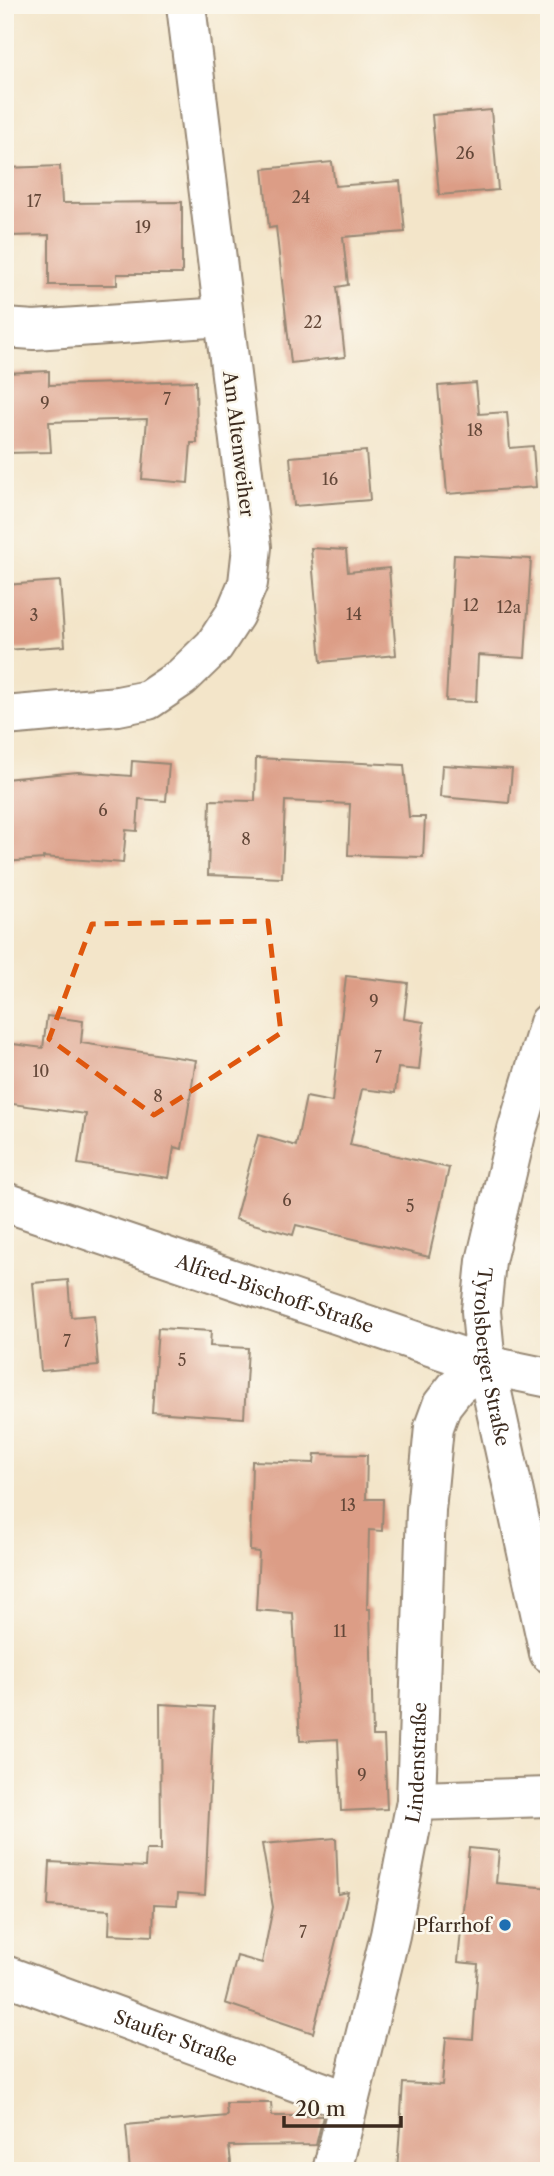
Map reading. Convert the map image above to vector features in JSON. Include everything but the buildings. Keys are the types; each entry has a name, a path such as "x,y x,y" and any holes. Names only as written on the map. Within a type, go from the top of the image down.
{"street":[{"name":"Am Altenweiher","path":"5,716 118,706 148,700 182,677 215,646 235,614 248,583 252,547 186,5"},
{"path":"5,328 34,330 223,317"},
{"name":"Tyrolsberger Straße","path":"549,1023 517,1130 486,1261 481,1311 486,1365 549,1653"},
{"name":"Alfred-Bischoff-Straße","path":"5,1202 486,1365 549,1378"},
{"name":"Lindenstraße","path":"332,2171 390,1935 416,1801 426,1510 434,1427 442,1405 457,1385 486,1365"},
{"path":"416,1801 549,1797"},
{"name":"Staufer Straße","path":"5,1975 348,2101"}],"highlighted area":[{"path":"268,921 281,1033 154,1115 49,1039 92,924"}],"place":[{"name":"Pfarrhof","path":"505,1925"}]}
